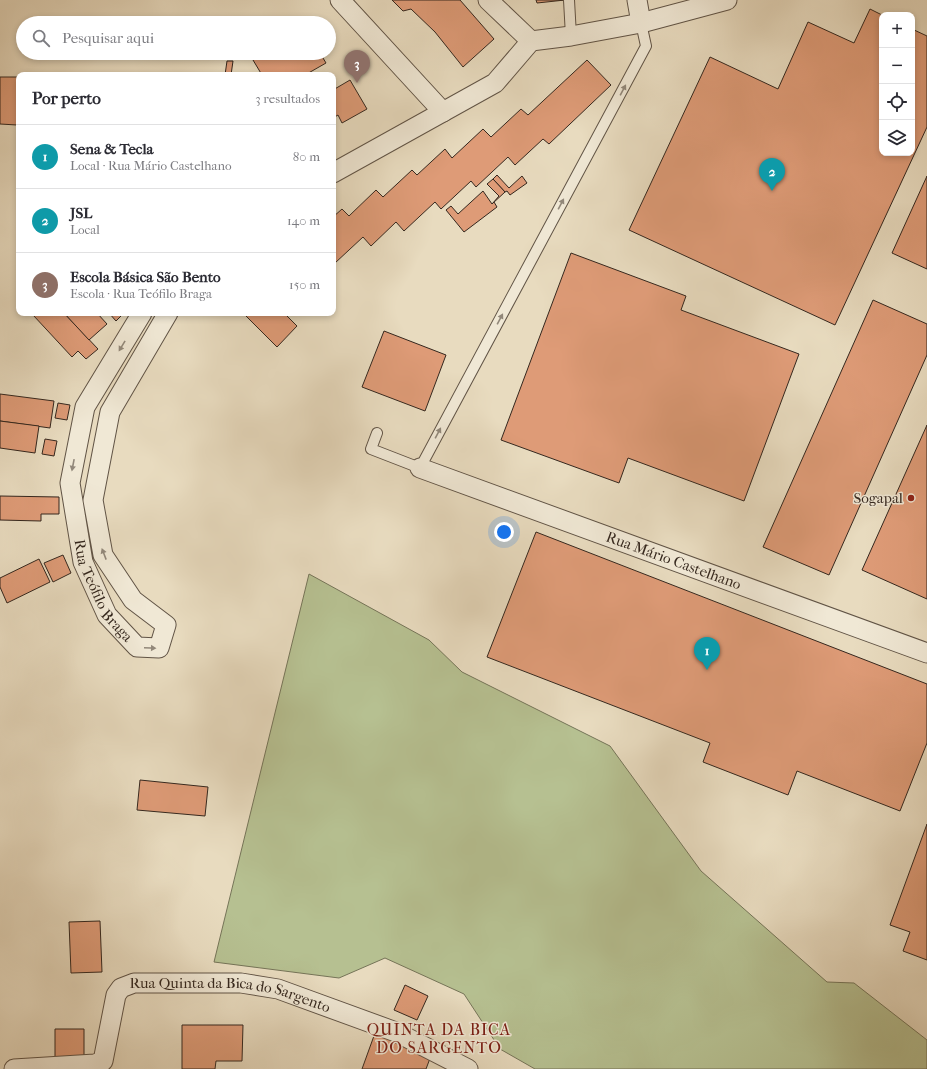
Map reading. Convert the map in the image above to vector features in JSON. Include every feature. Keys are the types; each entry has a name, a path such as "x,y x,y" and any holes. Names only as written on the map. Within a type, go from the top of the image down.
{"street":[{"path":"340,0 443,112"},
{"path":"488,0 531,41"},
{"path":"637,0 641,23"},
{"path":"336,171 495,83 531,41 572,36 641,23 727,0"},
{"name":"Rua Teófilo Braga","path":"140,316 85,407 70,483 83,562 107,615 137,647 159,648 166,625 133,600 102,555 93,500 110,412 166,316"},
{"name":"Rua Mário Castelhano","path":"420,468 927,652"},
{"name":"Rua Quinta da Bica do Sargento","path":"14,1069 95,1064 104,1061 116,995 121,988 134,983 241,983 278,988 396,1032 468,1069"}],"lane":[{"path":"569,0 572,36"},
{"path":"378,433 371,450 420,468 646,46 641,23"}],"green space":[{"path":"309,574 429,640 462,672 610,746 701,871 827,982 854,983 927,1040 927,1069 535,1069 500,1049 464,994 385,958 339,978 214,962"}],"building":[{"path":"392,0 460,0 494,39 463,67 435,32 411,9 403,11"},
{"path":"536,0 565,0 537,3"},
{"path":"870,9 879,14 879,156 914,156 835,325 629,230 710,57 778,89 808,22 854,43"},
{"path":"915,30 927,36 927,127 915,153"},
{"path":"253,60 324,60 326,63 310,72 260,72"},
{"path":"587,60 611,85 549,144 543,139 515,165 508,157 476,187 471,181 441,209 435,202 404,231 396,222 371,246 363,237 336,262 336,214 342,209 349,216 376,190 383,197 412,170 417,175 445,149 452,158 483,129 491,137 521,109 528,115"},
{"path":"227,61 233,61 231,72 225,72"},
{"path":"0,77 16,77 16,125 0,124"},
{"path":"350,80 367,109 342,123 338,115 336,116 336,88"},
{"path":"497,175 509,188 522,176 527,183 510,195 507,191 505,192 493,179"},
{"path":"927,176 927,269 892,253"},
{"path":"493,179 505,192 492,204 499,196 487,184"},
{"path":"483,191 492,204 494,202 497,207 464,232 446,210 451,206 458,214"},
{"path":"571,253 686,296 681,310 799,354 744,501 628,458 619,483 501,440"},
{"path":"873,300 927,324 927,355 829,575 763,547"},
{"path":"34,316 67,316 98,349 86,359 78,351 72,357"},
{"path":"67,316 100,316 107,324 89,340"},
{"path":"112,316 121,316 116,321"},
{"path":"246,316 287,316 297,326 277,347"},
{"path":"384,331 446,355 425,411 362,387"},
{"path":"0,394 54,401 50,428 0,421"},
{"path":"58,403 70,405 67,420 55,418"},
{"path":"0,421 39,426 35,453 0,448"},
{"name":"Sogapal","path":"927,425 927,599 862,570"},
{"path":"45,439 57,441 54,456 42,454"},
{"path":"0,496 59,497 59,514 41,514 41,521 0,520"},
{"path":"536,532 927,684 927,743 900,811 797,771 788,795 703,762 710,743 487,657"},
{"path":"63,555 71,573 53,582 44,563"},
{"path":"39,559 50,582 7,603 0,587 0,578"},
{"path":"140,780 208,787 205,816 137,810"},
{"path":"927,824 927,960 903,951 910,932 890,925"},
{"path":"100,921 102,972 71,973 69,922"},
{"path":"405,985 428,996 417,1020 394,1010"},
{"path":"182,1025 243,1025 242,1061 216,1061 215,1069 182,1069"},
{"path":"55,1029 84,1029 84,1057 55,1058"},
{"path":"375,1033 432,1053 426,1069 362,1069"}],"place":[{"name":"Escola Básica São Bento","path":"357,83"},
{"name":"JSL","path":"772,191"},
{"name":"Sogapal","path":"911,498"},
{"name":"Sena & Tecla","path":"707,670"}],"district":[{"name":"QUINTA DA BICA DO SARGENTO","path":"439,1038"}]}
